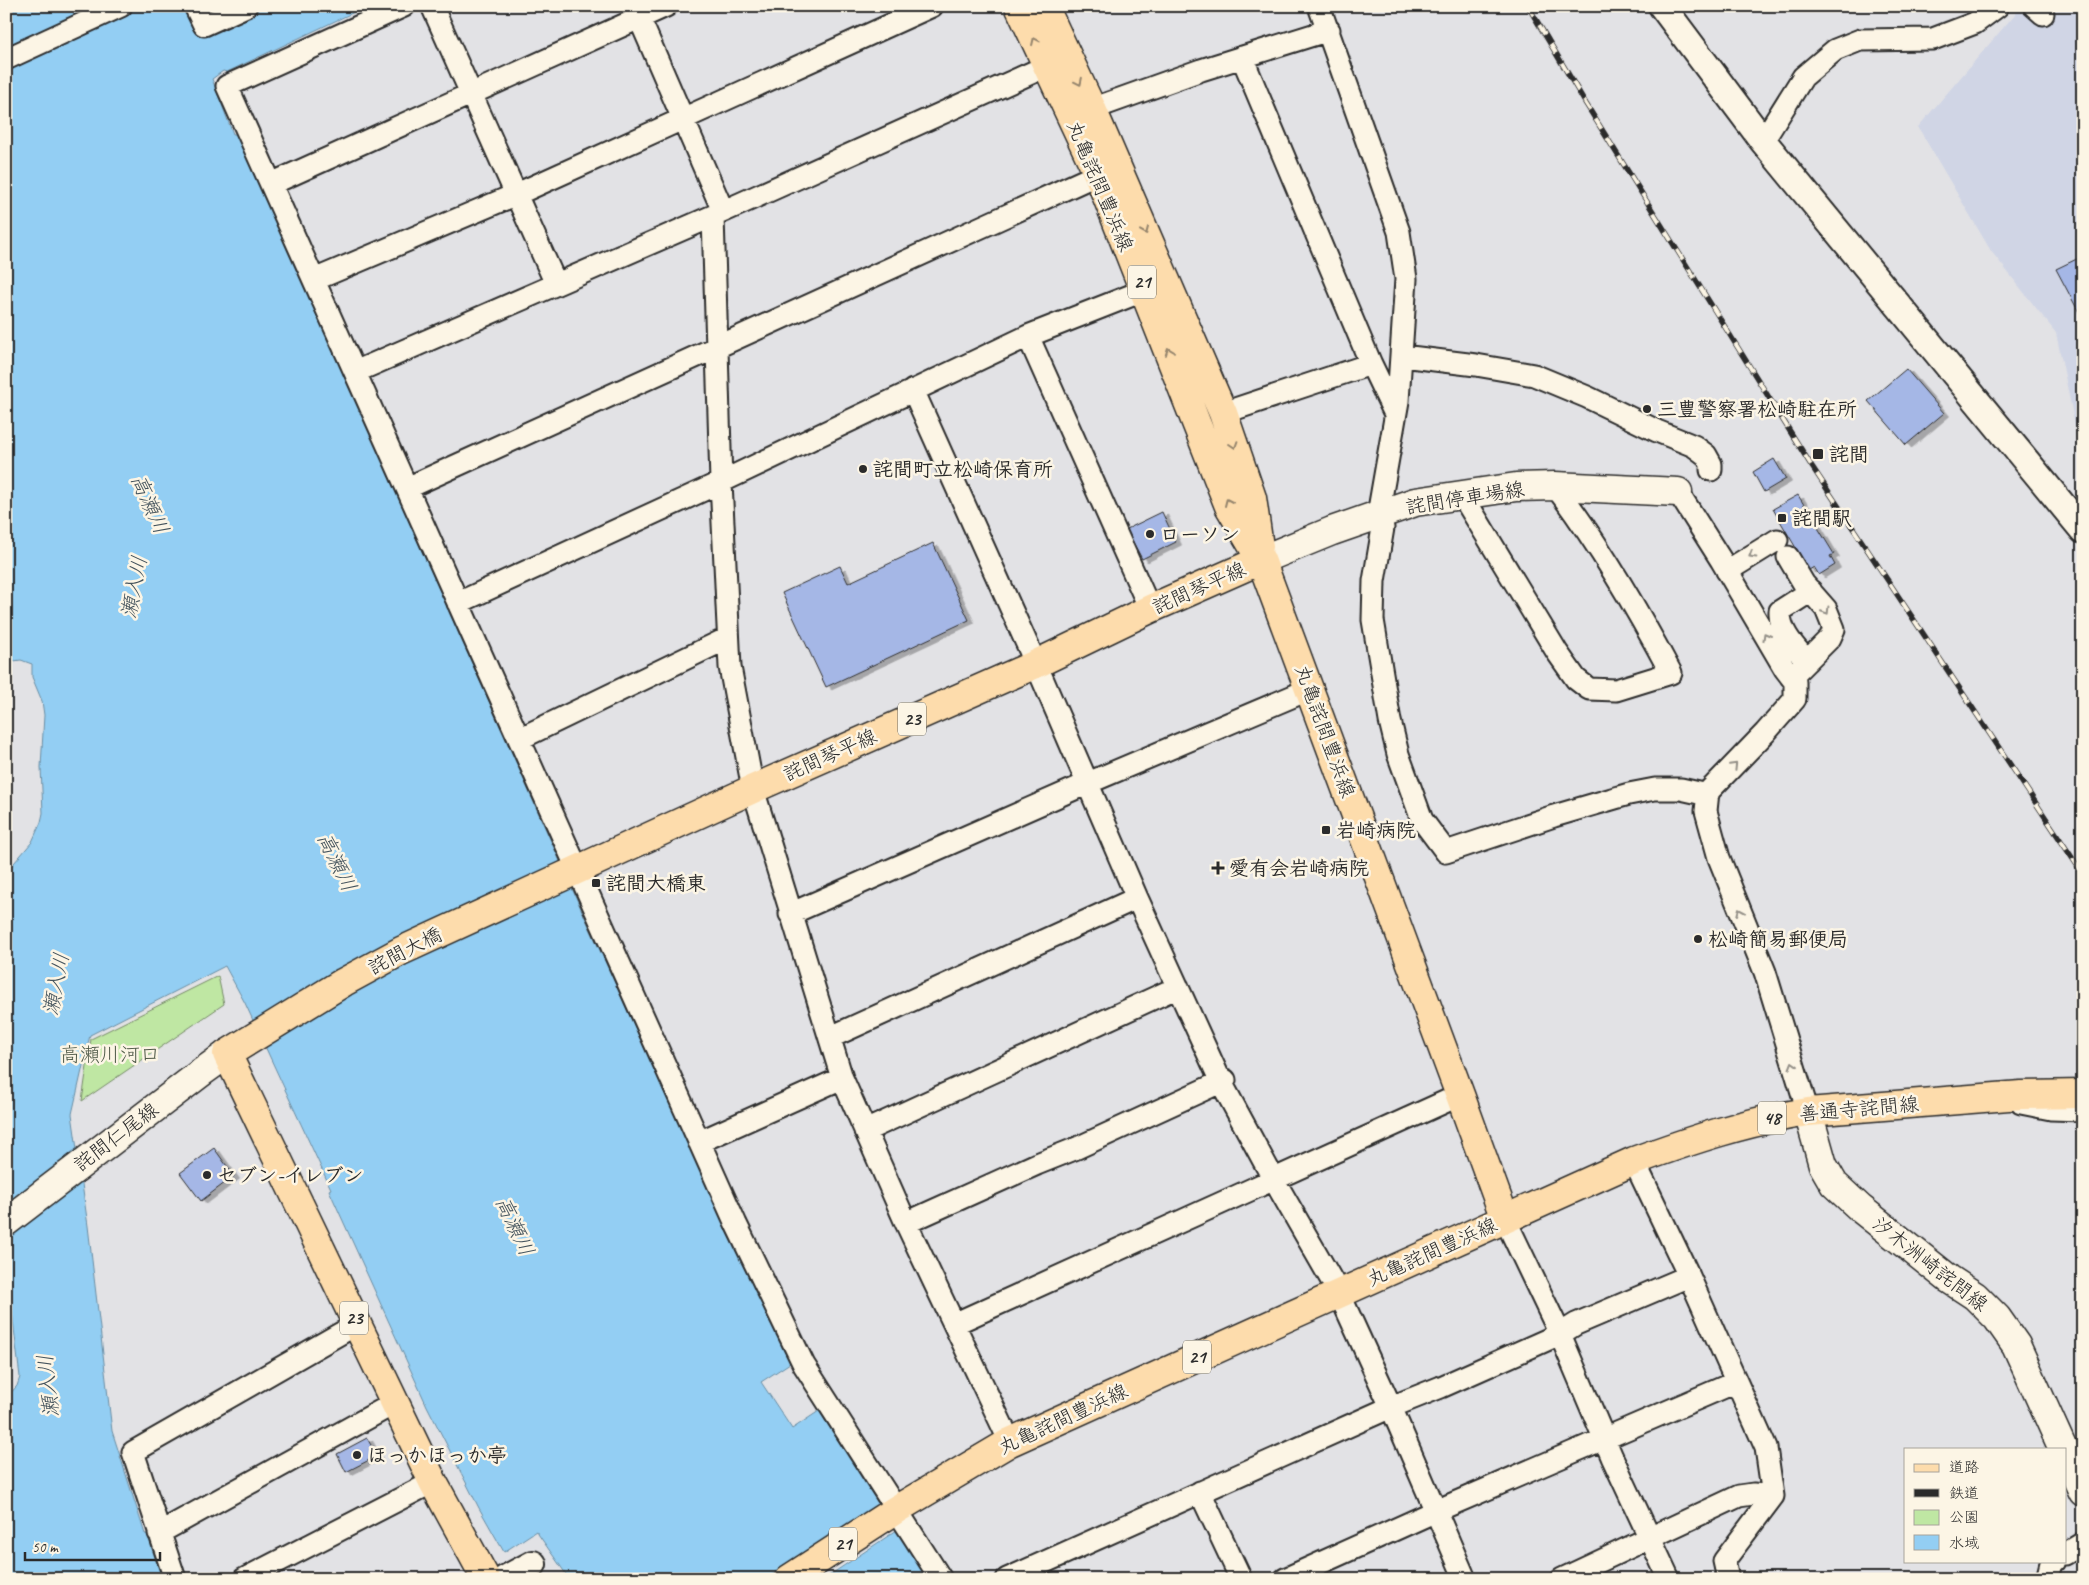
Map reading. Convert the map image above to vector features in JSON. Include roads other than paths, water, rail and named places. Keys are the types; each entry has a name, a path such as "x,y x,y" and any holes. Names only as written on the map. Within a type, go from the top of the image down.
{"main road":[{"name":"丸亀詫間豊浜線","path":"1019,6 1092,109 1223,413 1252,498 1261,560"},
{"name":"丸亀詫間豊浜線","path":"789,1579 897,1509 1010,1442 1505,1219 1261,560 1229,506 1098,174 1057,61 1044,6"},
{"name":"詫間停車場線","path":"1261,560 1332,531 1415,502 1516,487 1555,486 1678,492"},
{"name":"詫間琴平線","path":"570,873 753,789 1036,664 1150,609 1261,560"},
{"name":"詫間大橋","path":"227,1054 344,982 401,951 570,873"},
{"name":"詫間仁尾線","path":"6,1222 227,1054"},
{"name":"23","path":"227,1054 433,1482 486,1579"},
{"name":"善通寺詫間線","path":"1505,1219 1634,1161 1683,1143 1776,1117 1808,1112 1991,1097 2083,1094"},
{"name":"汐木洲崎詫間線","path":"1808,1112 1824,1166 1834,1184 1861,1209 1949,1279 1975,1296 1997,1318 2016,1345 2063,1448"},
{"path":"2066,1455 2083,1492"}],"street":[{"path":"6,59 121,6"},
{"path":"195,6 204,25 246,6"},
{"path":"404,6 227,86 518,739 570,873 699,1142 736,1224 804,1365 941,1579"},
{"path":"432,6 556,284"},
{"path":"271,184 472,93 637,12 666,6"},
{"path":"314,280 517,194 684,120 932,6"},
{"path":"1319,6 1399,232 1406,279 1402,356 1396,414 1378,515 1383,528 1374,581 1373,620 1390,721 1398,754 1422,820 1446,852 1629,794 1655,789 1681,789 1708,796"},
{"path":"1662,6 1763,141 2083,530"},
{"path":"1763,141 1803,77 1835,50 1860,40 1933,39 1975,23 1998,6"},
{"path":"637,12 684,120 718,213 720,482 728,638 730,667 753,789 842,1078 906,1223 1010,1442"},
{"path":"1092,109 1242,57 1329,30"},
{"path":"1242,57 1371,364 1396,414"},
{"path":"355,372 718,213 1057,61"},
{"path":"407,488 1098,174"},
{"path":"458,603 720,482 1028,336 1145,290"},
{"path":"1028,336 1150,609"},
{"path":"1402,356 1476,365 1534,375 1694,446 1706,455 1712,470"},
{"path":"1223,413 1371,364"},
{"path":"912,390 1036,664 1137,898 1178,987 1223,1081 1273,1178 1339,1293 1391,1406 1465,1579"},
{"path":"1462,495 1557,652 1576,679 1589,689 1616,690 1672,673 1645,625 1572,509 1555,486"},
{"path":"1678,492 1795,682 1795,699 1708,792 1706,811 1719,858 1765,972 1808,1112"},
{"path":"1727,571 1783,549 1804,584 1826,609 1834,630 1830,638 1791,677"},
{"path":"1807,661 1786,636 1780,622 1780,611 1811,591"},
{"path":"518,739 728,638"},
{"path":"790,914 1088,783 1310,690"},
{"path":"830,1038 1137,898"},
{"path":"865,1131 1178,987"},
{"path":"699,1142 842,1078"},
{"path":"906,1223 1223,1081"},
{"path":"954,1324 1460,1095"},
{"path":"1991,1097 2051,1108 2083,1110"},
{"path":"1634,1161 1689,1276 1766,1448 1773,1496 1724,1561 1728,1579"},
{"path":"1505,1219 1560,1334 1604,1440 1669,1579"},
{"path":"1008,1579 1391,1406 1441,1387 1560,1334 1576,1324 1689,1276"},
{"path":"175,1579 134,1452 358,1324"},
{"path":"1285,1579 1436,1511 1736,1382"},
{"path":"159,1533 395,1403"},
{"path":"244,1579 433,1482"},
{"path":"1200,1492 1242,1579"},
{"path":"1562,1579 1740,1496 1753,1494 1773,1496"},
{"path":"2066,1553 2083,1543"},
{"path":"2047,1579 2052,1562"},
{"path":"505,1579 533,1564"}],"water":[{"path":"6,6 185,6 196,31 203,33 258,6 367,6 227,72 223,71 212,79 233,134 236,134 281,233 582,911 718,1209 793,1361 761,1382 792,1429 819,1411 879,1505 765,1579 565,1579 568,1577 536,1531 504,1552 479,1508 427,1406 329,1190 331,1189 245,1003 225,966 90,1035 72,1114 88,1226 112,1431 145,1534 147,1534 162,1579 6,1579 6,1398 17,1386 20,1377 6,1263 6,888 8,870 32,842 43,813 41,767 44,715 42,701 32,677 32,664 21,660 6,662"},
{"path":"897,1530 929,1579 824,1579"}],"railway":[{"path":"1528,6 1586,104 1811,465 2083,874"}],"place":[{"name":"三豊警察署松崎駐在所","path":"1647,409"},
{"name":"詫間","path":"1818,454"},
{"name":"詫間町立松崎保育所","path":"863,469"},
{"name":"詫間駅","path":"1782,518"},
{"name":"ローソン","path":"1150,534"},
{"name":"岩崎病院","path":"1326,830"},
{"name":"愛有会岩崎病院","path":"1218,868"},
{"name":"詫間大橋東","path":"596,883"},
{"name":"松崎簡易郵便局","path":"1698,939"},
{"name":"セブン-イレブン","path":"207,1175"},
{"name":"ほっかほっか亭","path":"357,1455"}],"water label":[{"name":"高瀬川","path":"150,504"},
{"name":"瀬入川","path":"134,587"},
{"name":"高瀬川","path":"337,862"},
{"name":"瀬入川","path":"56,984"},
{"name":"高瀬川","path":"515,1226"},
{"name":"瀬入川","path":"48,1386"}],"park label":[{"name":"高瀬川河口","path":"110,1054"}]}
